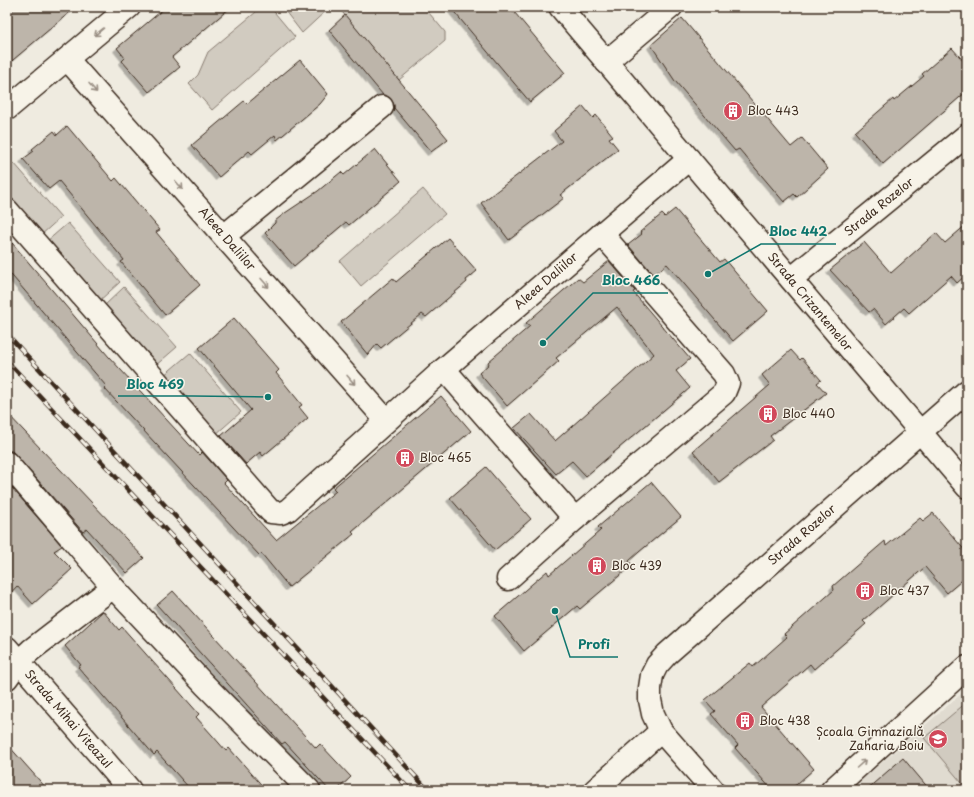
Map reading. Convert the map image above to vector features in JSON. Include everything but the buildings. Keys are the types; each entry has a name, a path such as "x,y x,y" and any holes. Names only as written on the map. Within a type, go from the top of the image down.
{"main road":[{"path":"7,108 129,7"},
{"name":"Strada Crizantemelor","path":"560,7 967,487"},
{"path":"606,62 671,7"},
{"name":"Aleea Daliilor","path":"67,59 386,420"},
{"path":"224,236 382,108"},
{"name":"Strada Rozelor","path":"791,279 967,135"},
{"name":"Aleea Daliilor","path":"7,210 271,512 281,513 288,510 444,369 689,159"},
{"path":"508,579 575,519 724,393 728,384 724,374 602,234"},
{"path":"444,369 575,519"},
{"name":"Strada Rozelor","path":"660,732 653,714 650,700 652,675 657,665 667,654 967,391"},
{"path":"7,464 113,587 205,685 309,790"},
{"path":"11,662 41,642 113,587"},
{"name":"Strada Mihai Viteazul","path":"11,662 130,790"},
{"path":"832,790 967,667"},
{"path":"595,790 660,732 713,790"}],"shaded area":[{"path":"262,7 270,7 295,37 212,110 189,84 198,75 208,52"},
{"path":"282,7 330,7 302,33"},
{"path":"338,7 424,7 445,32 445,41 399,80"},
{"path":"14,163 61,217 40,236 7,198 7,169"},
{"path":"423,189 445,214 361,286 340,261"},
{"path":"68,223 120,282 98,302 46,242"},
{"path":"124,287 177,347 155,366 103,307"},
{"path":"190,353 241,412 215,435 163,376"},
{"name":"Școala Gimnazială Zaharia Boiu","path":"967,689 967,790 850,790"},
{"path":"967,702 967,789 924,738"}],"railway":[{"path":"7,334 428,790"},
{"path":"7,361 410,790"}],"place":[{"name":"Bloc 443","path":"733,111"},
{"name":"Bloc 442","path":"708,274"},
{"name":"Bloc 466","path":"543,343"},
{"name":"Bloc 469","path":"268,397"},
{"name":"Bloc 440","path":"768,414"},
{"name":"Bloc 465","path":"405,458"},
{"name":"Bloc 439","path":"597,566"},
{"name":"Bloc 437","path":"865,591"},
{"name":"Profi","path":"555,611"},
{"name":"Bloc 438","path":"745,721"},
{"name":"Școala Gimnazială Zaharia Boiu","path":"938,739"}]}
